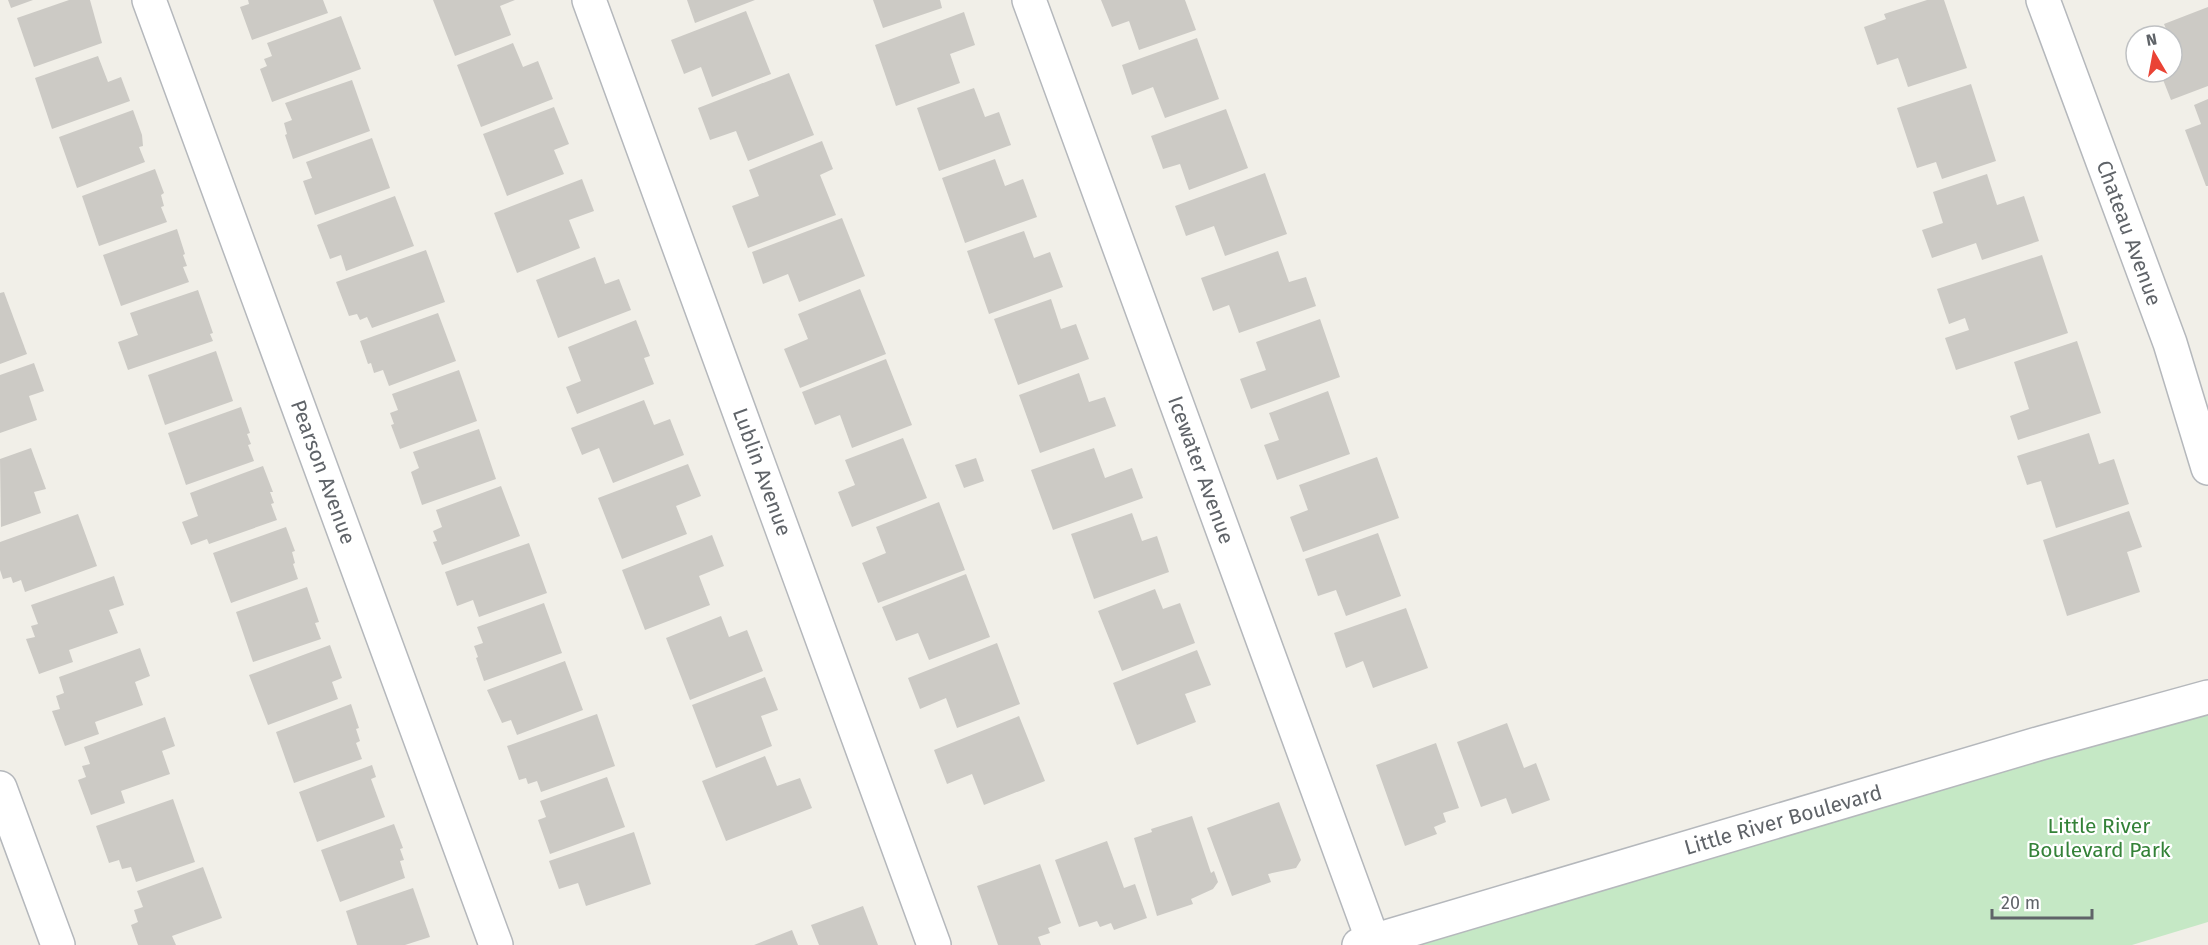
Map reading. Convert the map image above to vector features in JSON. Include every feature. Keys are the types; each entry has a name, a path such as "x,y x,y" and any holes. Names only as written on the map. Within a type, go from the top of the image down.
{"street":[{"name":"Pearson Avenue","path":"149,0 496,945"},
{"name":"Lublin Avenue","path":"589,0 934,945"},
{"name":"Icewater Avenue","path":"1029,0 1366,943"},
{"name":"Chateau Avenue","path":"2043,0 2170,344 2208,468"},
{"name":"Little River Boulevard","path":"1366,943 2041,743 2208,697"},
{"path":"0,788 58,945"}],"green space":[{"name":"Little River Boulevard Park","path":"2208,697 2208,922 2132,945 1359,945"}],"building":[{"path":"8,0 33,0 11,8"},
{"path":"69,0 90,0 102,43 34,67 17,18"},
{"path":"248,0 323,0 328,13 252,40 240,7 249,4"},
{"path":"433,0 515,0 500,6 511,35 455,56"},
{"path":"687,0 755,0 695,23"},
{"path":"873,0 940,0 942,8 883,28"},
{"path":"1101,0 1185,0 1196,30 1139,50 1129,21 1112,27"},
{"path":"1927,0 1944,0 1967,68 1908,87 1898,58 1877,65 1864,27 1886,19 1884,14"},
{"path":"2208,7 2208,86 2171,100 2165,84 2184,84 2184,24 2164,24"},
{"path":"746,11 771,74 712,97 701,67 684,74 671,40"},
{"path":"964,12 975,45 950,54 960,83 896,106 875,45"},
{"path":"341,16 361,69 272,102 260,69 267,66 264,59 272,56 267,43"},
{"path":"1197,38 1219,99 1165,118 1153,87 1132,95 1122,65"},
{"path":"513,43 523,67 538,61 553,99 481,127 457,65"},
{"path":"98,56 108,82 121,77 130,101 52,129 35,78"},
{"path":"789,73 814,135 748,161 736,131 710,140 698,108"},
{"path":"352,80 370,131 293,159 285,135 287,134 284,123 292,120 285,103"},
{"path":"1971,84 1996,161 1942,179 1936,162 1917,168 1897,108"},
{"path":"974,88 985,117 999,112 1011,145 939,171 917,108"},
{"path":"2208,99 2208,186 2206,186 2185,130 2201,124 2194,105"},
{"path":"554,107 569,144 554,150 564,174 507,196 483,134"},
{"path":"1226,109 1248,168 1189,190 1180,164 1163,169 1151,136"},
{"path":"133,110 142,135 143,146 139,147 145,162 77,188 59,137"},
{"path":"372,138 390,188 315,215 303,181 312,178 306,162"},
{"path":"822,141 833,169 820,175 836,215 748,248 732,206 759,196 749,170"},
{"path":"995,159 1005,186 1023,179 1037,217 965,243 942,178"},
{"path":"155,169 164,193 161,195 164,206 161,207 167,222 99,246 82,196"},
{"path":"1265,173 1287,234 1225,256 1214,226 1186,236 1175,206"},
{"path":"1987,174 1997,205 2024,196 2039,241 1982,260 1976,243 1932,258 1922,230 1943,223 1933,192"},
{"path":"582,179 594,211 569,220 580,248 517,273 494,213"},
{"path":"395,196 414,246 346,271 341,255 330,259 317,225"},
{"path":"842,218 865,276 799,302 788,274 763,284 752,252"},
{"path":"177,229 187,266 183,267 189,282 121,306 103,255"},
{"path":"1024,231 1034,258 1050,252 1063,287 989,314 967,251"},
{"path":"426,250 445,302 372,328 367,317 360,320 357,314 349,316 336,282"},
{"path":"1278,251 1289,282 1306,277 1316,306 1239,333 1229,305 1213,311 1201,278"},
{"path":"2042,255 2068,333 1956,370 1945,338 1969,330 1965,318 1949,324 1937,289"},
{"path":"595,257 605,284 619,279 631,310 558,338 536,280"},
{"path":"860,289 886,354 800,388 784,349 808,339 798,314"},
{"path":"198,290 213,333 210,334 213,341 128,370 118,342 138,335 130,313"},
{"path":"4,292 27,354 0,364 0,293"},
{"path":"1051,299 1061,329 1076,324 1089,359 1018,385 994,319"},
{"path":"438,313 456,361 389,386 383,370 374,373 371,363 368,364 360,341"},
{"path":"1320,319 1340,377 1251,409 1240,379 1266,370 1256,342"},
{"path":"636,320 650,356 644,358 654,384 577,414 566,387 581,381 568,347"},
{"path":"2077,341 2101,413 2018,440 2010,416 2029,409 2014,362"},
{"path":"216,351 233,401 165,425 148,375"},
{"path":"886,359 912,425 852,448 840,415 815,425 802,392"},
{"path":"34,363 44,391 29,396 37,420 0,433 0,375"},
{"path":"459,370 477,421 400,449 391,425 394,424 390,413 398,410 392,394"},
{"path":"1079,373 1089,402 1105,397 1116,426 1040,453 1019,395"},
{"path":"1328,391 1350,454 1277,480 1264,445 1279,440 1269,413"},
{"path":"644,400 654,425 670,419 684,455 613,483 599,448 582,455 571,428"},
{"path":"241,407 250,433 247,434 251,444 248,445 254,461 186,485 168,433"},
{"path":"479,429 496,479 422,505 411,472 419,468 413,452"},
{"path":"2089,433 2099,464 2114,459 2129,504 2056,528 2041,481 2027,485 2017,456"},
{"path":"903,438 927,498 852,527 838,492 855,485 845,460"},
{"path":"31,448 46,489 34,492 41,513 1,527 0,459"},
{"path":"1094,448 1105,478 1132,468 1143,498 1053,530 1031,470"},
{"path":"1377,457 1399,518 1303,552 1290,517 1308,510 1299,485"},
{"path":"976,458 984,481 964,488 955,465"},
{"path":"688,464 701,496 676,506 687,534 622,559 598,498"},
{"path":"263,466 273,492 270,492 274,503 271,504 277,520 209,544 207,539 191,545 182,522 198,516 190,493"},
{"path":"501,486 520,536 442,565 433,542 437,541 433,531 442,527 436,510"},
{"path":"939,502 965,570 878,603 862,563 886,553 876,527"},
{"path":"2129,511 2142,547 2127,552 2140,592 2067,616 2043,540"},
{"path":"1132,513 1142,541 1157,536 1169,572 1094,599 1071,534"},
{"path":"78,514 97,566 25,592 21,580 13,583 11,577 3,579 0,570 0,542"},
{"path":"286,527 295,551 292,552 295,563 293,564 298,579 231,603 213,553"},
{"path":"1378,533 1401,596 1346,616 1336,590 1318,596 1305,559"},
{"path":"712,535 724,566 699,576 710,605 645,630 622,570"},
{"path":"529,543 547,593 479,617 473,600 457,606 445,572"},
{"path":"966,574 990,637 929,660 918,633 896,641 882,607"},
{"path":"114,576 124,605 109,610 118,633 69,650 73,662 39,674 26,639 35,637 31,626 38,624 31,605"},
{"path":"307,587 319,622 315,623 321,639 253,662 236,612"},
{"path":"1155,589 1163,609 1180,603 1195,643 1122,671 1098,611"},
{"path":"544,603 562,653 484,681 474,646 483,643 477,627"},
{"path":"1406,608 1428,668 1373,688 1363,661 1346,668 1334,633"},
{"path":"721,616 729,637 747,630 763,671 690,700 666,638"},
{"path":"997,643 1020,704 957,728 946,698 920,709 908,678"},
{"path":"330,645 342,678 332,682 338,699 268,725 249,675"},
{"path":"140,648 150,676 135,682 143,705 95,722 99,734 65,746 52,711 60,709 56,696 64,693 59,677"},
{"path":"1197,650 1211,685 1185,694 1196,722 1137,745 1113,683"},
{"path":"565,661 583,710 517,735 511,720 502,723 487,690"},
{"path":"765,677 778,710 761,716 772,746 716,768 692,705"},
{"path":"351,704 359,728 356,729 360,741 356,743 362,759 294,783 276,732"},
{"path":"597,714 615,766 541,792 537,781 528,784 526,778 519,780 507,746"},
{"path":"1019,716 1045,781 984,805 972,774 947,784 934,750"},
{"path":"165,717 175,746 162,751 170,774 121,791 125,803 91,815 78,780 86,777 82,766 90,764 84,747"},
{"path":"1507,723 1524,768 1536,763 1550,800 1512,814 1506,798 1481,807 1457,742"},
{"path":"1436,743 1459,808 1443,813 1446,822 1434,827 1437,834 1405,846 1376,765"},
{"path":"765,756 777,786 800,778 812,808 726,841 702,781"},
{"path":"372,765 376,777 371,779 385,817 317,842 299,792"},
{"path":"607,777 625,827 550,854 538,820 546,817 540,801"},
{"path":"173,799 195,862 136,882 131,867 122,869 119,860 109,863 96,826"},
{"path":"1279,802 1301,860 1296,868 1268,874 1271,882 1232,896 1207,828"},
{"path":"1192,816 1211,873 1214,871 1218,882 1213,889 1191,899 1193,904 1157,916 1134,838 1152,832 1151,829"},
{"path":"394,824 403,848 400,849 404,860 400,861 405,878 340,902 321,850"},
{"path":"634,832 651,884 586,906 578,883 559,889 549,861"},
{"path":"1107,841 1124,888 1135,884 1147,918 1114,930 1111,923 1100,927 1097,921 1079,927 1055,860"},
{"path":"1040,864 1061,923 1048,928 1050,933 1038,937 1041,945 998,945 977,886"},
{"path":"203,867 222,918 172,936 176,945 138,945 131,925 138,922 134,910 143,907 137,891"},
{"path":"413,888 430,937 405,945 357,945 346,911"},
{"path":"863,906 878,945 819,945 811,925"},
{"path":"792,930 798,945 754,945"}]}
